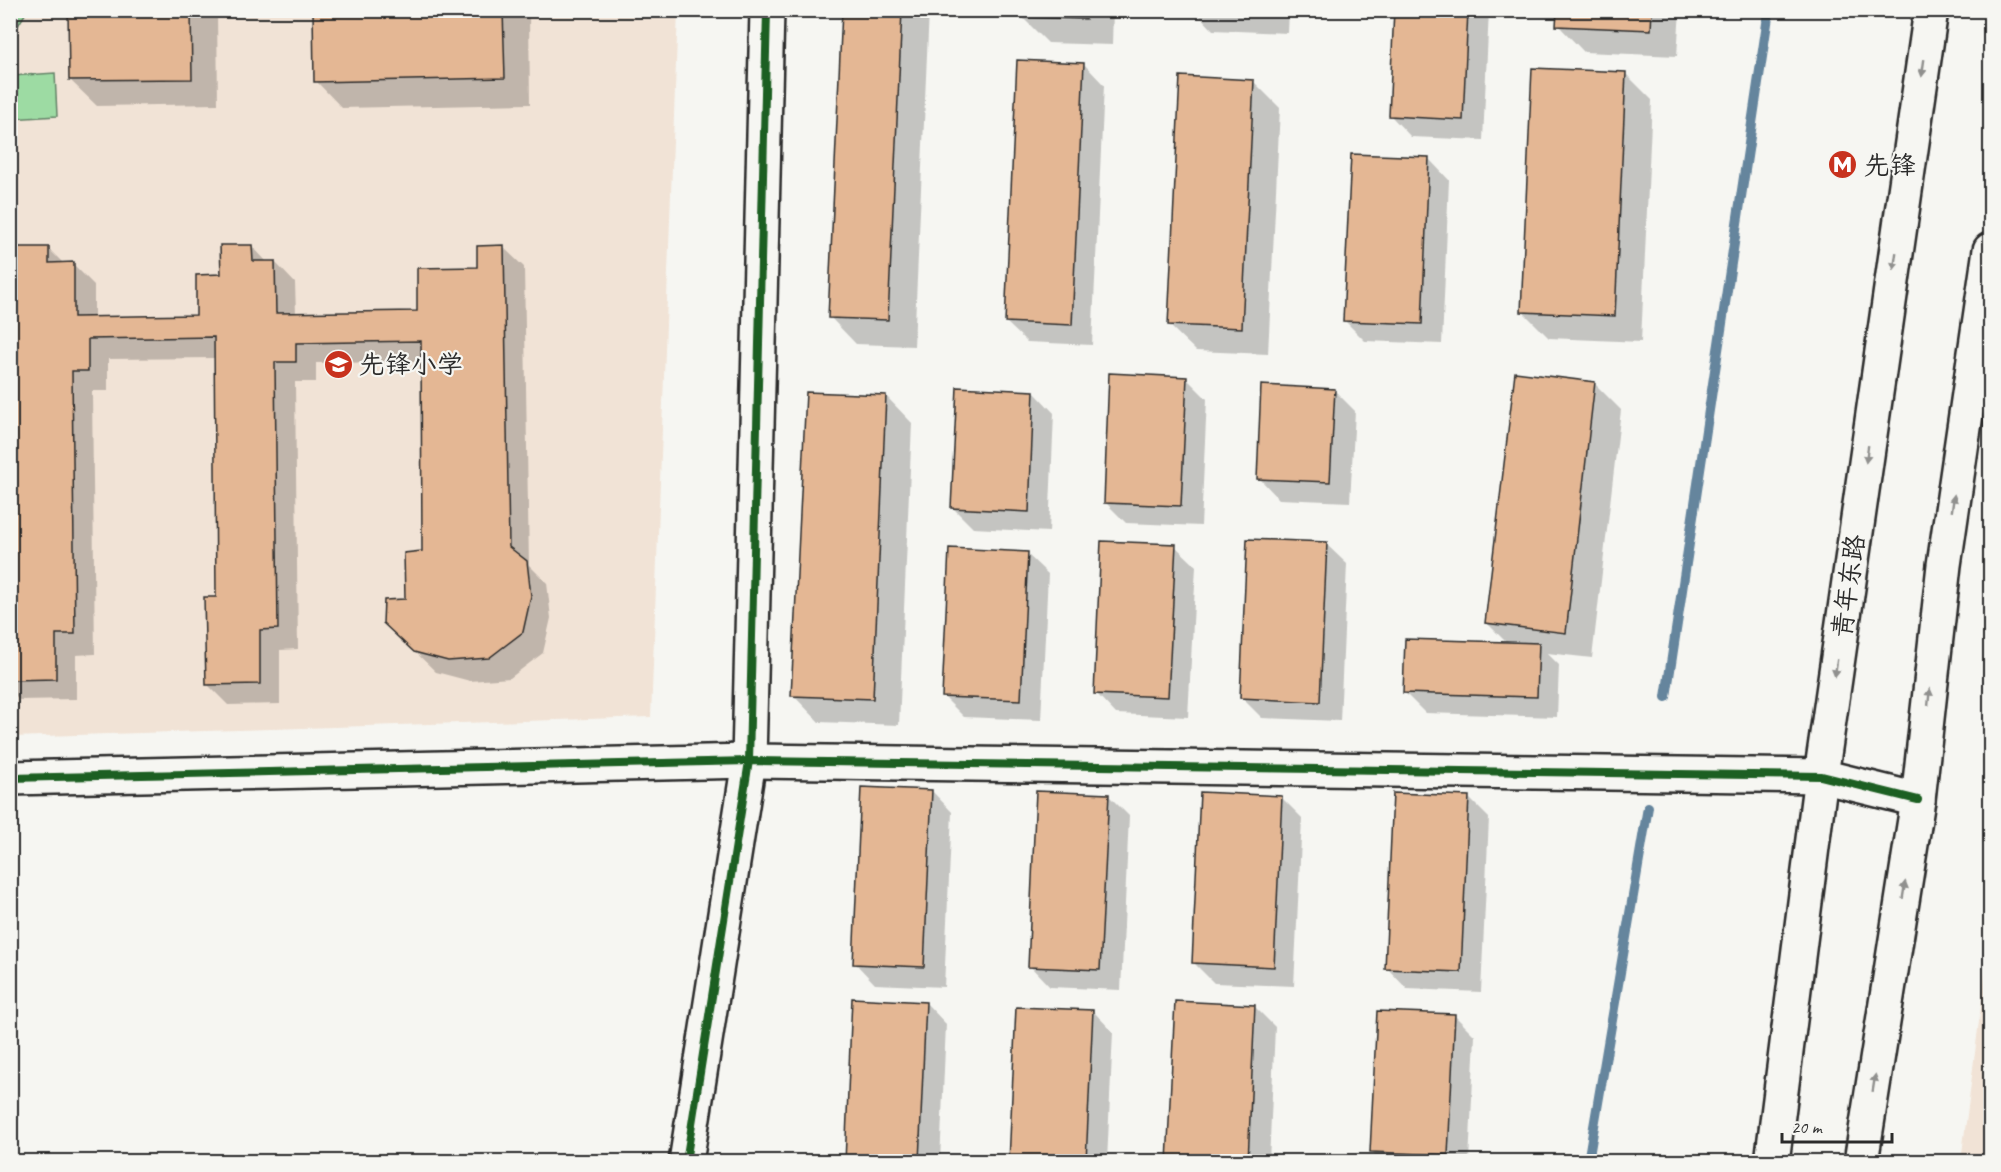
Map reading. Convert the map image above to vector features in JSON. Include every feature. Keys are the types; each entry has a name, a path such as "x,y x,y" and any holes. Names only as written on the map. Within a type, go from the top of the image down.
{"street":[{"path":"686,1161 749,761 767,10"},
{"name":"青年东路","path":"1772,1161 1821,776 1931,10"},
{"path":"1862,1161 1918,800 1944,565 1990,250"},
{"path":"10,778 749,761 1821,776 1918,800"}],"shaded area":[{"name":"先锋小学","path":"10,11 678,11 651,717 11,737"},
{"path":"1990,936 1990,1161 1961,1161"}],"green space":[{"path":"10,11 27,11 11,37"},
{"path":"55,73 57,116 11,119 11,76"}],"building":[{"path":"68,10 191,10 192,79 69,80"},
{"path":"313,10 503,10 505,78 314,82"},
{"path":"842,10 902,10 888,320 828,318"},
{"path":"1020,10 1086,10 1086,19 1020,17"},
{"path":"1394,10 1468,10 1463,120 1389,116"},
{"path":"1557,10 1652,10 1651,30 1556,26"},
{"path":"1017,60 1084,63 1072,325 1005,322"},
{"path":"1532,68 1626,72 1615,316 1521,312"},
{"path":"1180,76 1254,80 1242,328 1168,325"},
{"path":"1351,154 1429,157 1422,324 1343,321"},
{"path":"220,245 252,245 253,261 275,261 276,313 417,311 417,268 477,267 477,246 504,245 509,547 527,561 531,596 523,632 489,658 448,661 414,652 383,623 384,600 405,599 404,553 422,551 421,341 296,343 296,362 275,362 278,629 260,630 260,684 206,685 204,597 216,597 214,337 88,339 88,371 72,371 75,634 56,634 56,679 10,680 10,604 12,604 10,279 13,279 12,247 49,247 49,263 74,262 74,317 196,315 196,275 221,274"},
{"path":"1515,372 1595,382 1566,633 1485,623"},
{"path":"1109,373 1187,377 1181,506 1104,503"},
{"path":"1261,385 1335,389 1330,482 1257,479"},
{"path":"957,387 1034,391 1029,512 951,508"},
{"path":"806,392 886,395 873,699 791,696"},
{"path":"1247,539 1327,542 1320,702 1240,698"},
{"path":"1101,541 1176,544 1168,697 1094,694"},
{"path":"949,548 1028,552 1021,700 942,697"},
{"path":"1405,639 1539,643 1537,697 1403,693"},
{"path":"861,787 932,790 924,967 853,964"},
{"path":"1036,791 1109,794 1100,970 1028,967"},
{"path":"1200,792 1282,796 1274,967 1192,963"},
{"path":"1393,793 1469,796 1461,972 1385,969"},
{"path":"852,998 926,1002 919,1162 845,1162"},
{"path":"1175,1001 1255,1005 1248,1162 1167,1162"},
{"path":"1016,1007 1093,1010 1086,1162 1009,1162"},
{"path":"1377,1011 1455,1014 1448,1155 1370,1152"}],"waterway":[{"path":"1666,697 1769,10"},
{"path":"1588,1162 1648,807"}],"cycle path":[{"path":"686,1162 749,761 767,10"},
{"path":"10,778 749,761 1821,776 1918,800"}],"place":[{"name":"先锋","path":"1843,165"},
{"name":"先锋小学","path":"338,364"}]}
